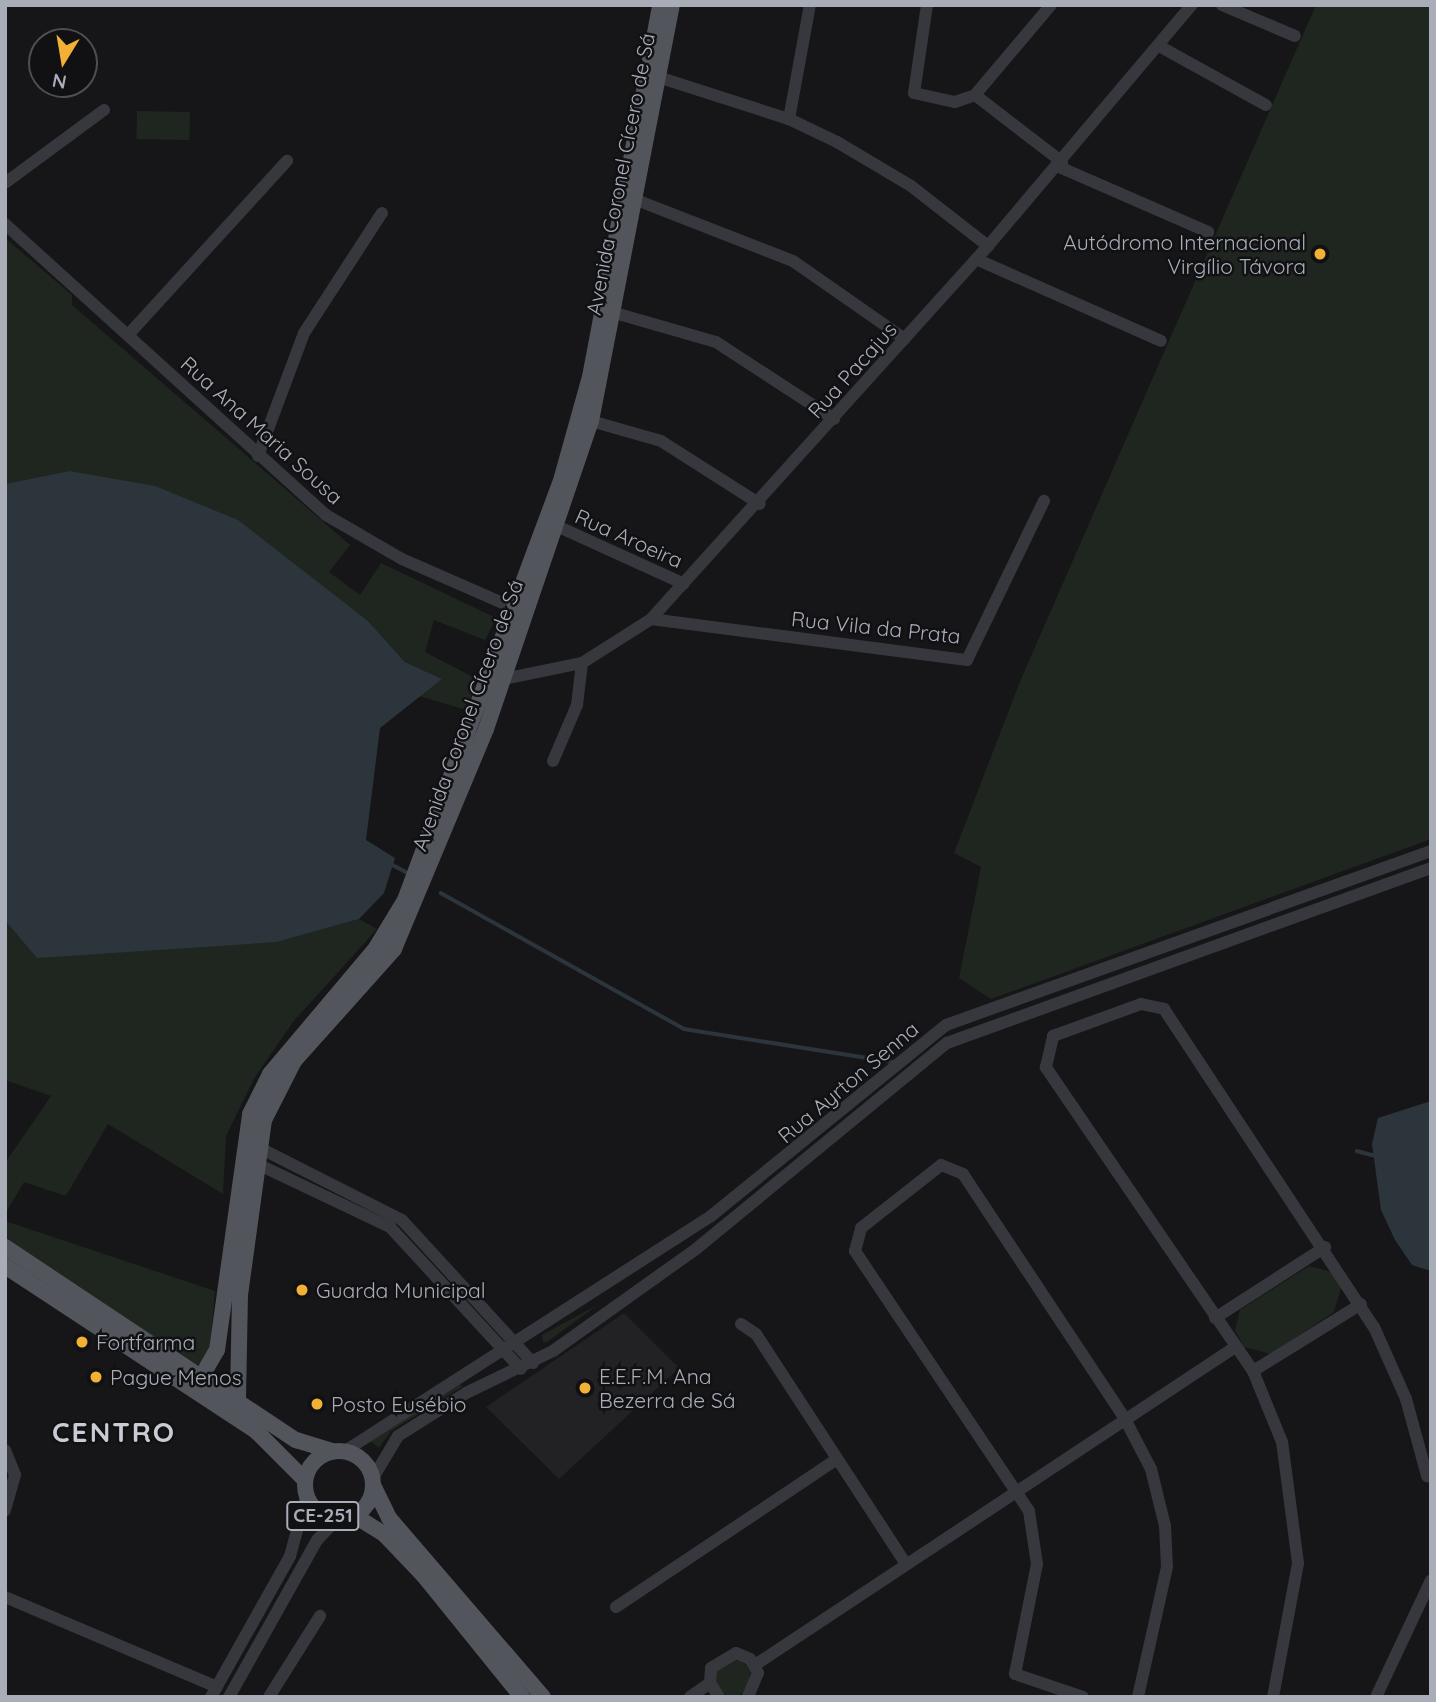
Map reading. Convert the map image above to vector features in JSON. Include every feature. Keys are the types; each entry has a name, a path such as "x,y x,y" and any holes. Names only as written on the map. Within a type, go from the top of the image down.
{"main road":[{"name":"Avenida Coronel Cícero de Sá","path":"203,1374 217,1350 249,1152 270,1074 390,928 496,681 521,611 590,377 660,5"},
{"name":"Avenida Coronel Cícero de Sá","path":"521,611 559,527 591,421 639,201 672,5"},
{"name":"Avenida Coronel Cícero de Sá","path":"238,1398 234,1363 249,1152"},
{"name":"CE-251","path":"5,1247 203,1374 296,1440 339,1451 363,1460 373,1481 369,1503 355,1516 336,1520 318,1513 306,1498 304,1479 314,1461 339,1451"},
{"name":"CE-251","path":"5,1266 256,1431 304,1479"},
{"path":"373,1481 389,1518 543,1697"},
{"path":"355,1516 385,1535 424,1576 522,1697"}],"street":[{"path":"789,119 810,5"},
{"path":"926,5 914,93 955,102 975,95 1051,5"},
{"name":"Rua Pacajus","path":"496,681 582,663 651,619 760,504 988,246 1192,5"},
{"path":"1222,5 1295,36"},
{"path":"1158,46 1266,105"},
{"path":"661,78 789,119 878,165 988,246"},
{"path":"975,95 1060,164 1208,232"},
{"path":"5,183 104,110"},
{"path":"128,335 287,161"},
{"path":"639,201 793,261 905,339"},
{"path":"258,456 304,333 382,213"},
{"name":"Rua Ana Maria Sousa","path":"5,224 258,456 353,533 521,611"},
{"path":"976,259 1161,341"},
{"path":"615,313 716,342 834,419"},
{"path":"591,421 661,442 760,504"},
{"name":"Rua Vila da Prata","path":"651,619 967,660 1044,501"},
{"name":"Rua Aroeira","path":"559,527 684,584"},
{"path":"553,761 577,705 582,663"},
{"name":"Rua Ayrton Senna","path":"339,1451 711,1216 946,1025 1431,851"},
{"name":"Rua Ayrton Senna","path":"373,1481 398,1436 466,1393 527,1366 696,1249 934,1053 959,1036 1431,868"},
{"path":"1273,1697 1293,1611 1298,1538 1282,1442 1253,1371 1046,1067 1053,1036 1141,1004 1164,1009 1361,1304 1396,1374 1427,1476"},
{"path":"934,1053 946,1025 959,1036"},
{"path":"249,1152 402,1220 514,1339 527,1366"},
{"path":"249,1152 390,1227 502,1346 527,1366"},
{"path":"1083,1697 1025,1682 1014,1670 1037,1564 1033,1524 1014,1491 855,1251 861,1228 932,1169 951,1166 964,1174 1125,1419 1157,1488 1167,1546 1162,1609 1138,1697"},
{"path":"1215,1318 1325,1247"},
{"path":"1253,1371 1361,1304"},
{"path":"741,1324 756,1334 905,1563"},
{"path":"755,1665 905,1563 1235,1347"},
{"path":"5,1450 15,1475 5,1511"},
{"path":"616,1607 837,1459"},
{"path":"5,1597 214,1692 296,1543 306,1498"},
{"path":"229,1697 317,1540 336,1520"},
{"path":"1376,1697 1431,1580"},
{"path":"258,1613 272,1620"},
{"path":"269,1697 320,1616"},
{"path":"719,1697 710,1684 711,1668 721,1656 736,1653 755,1665 758,1681 748,1697"},
{"path":"690,1697 710,1684"}],"shaded area":[{"name":"Autódromo Internacional Virgílio Távora","path":"1316,5 1431,5 1431,839 991,999 959,978 981,867 954,853 1021,679"},
{"path":"137,111 190,112 190,140 137,139"},
{"path":"5,238 72,295 72,305 350,545 329,572 360,595 381,563 496,618 485,640 434,620 425,652 477,679 467,710 419,696 442,679 405,662 368,621 304,576 69,471 5,484"},
{"path":"69,471 155,486 238,520 368,621 405,662 442,679 380,728 366,840 395,858 384,893 359,919 277,942 37,958 5,920 5,484"},
{"path":"359,919 377,929 293,1022 255,1077 226,1136 223,1194 108,1124 66,1196 24,1182 5,1214 5,1163 51,1096 5,1080 5,920 175,946 277,942"},
{"path":"1431,1101 1431,1271 1412,1265 1395,1240 1381,1210 1372,1144 1378,1118"},
{"path":"5,1221 215,1291 209,1359 197,1365 5,1240"},
{"path":"1309,1266 1332,1272 1341,1288 1334,1312 1271,1354 1244,1347 1235,1330 1240,1310"},
{"path":"599,1304 547,1342 543,1342 542,1335"},
{"name":"E.E.F.M. Ana Bezerra de Sá","path":"624,1313 679,1368 559,1479 486,1407"},
{"path":"460,1381 462,1387 391,1431 379,1448 367,1438"},
{"path":"733,1660 745,1666 751,1678 745,1690 733,1696 721,1690 715,1678 721,1666"}],"waterway":[{"path":"391,864 408,873"},
{"path":"441,893 684,1029 892,1062"},
{"path":"1357,1151 1376,1156"}],"place":[{"name":"Autódromo Internacional Virgílio Távora","path":"1320,254"},
{"name":"Guarda Municipal","path":"302,1290"},
{"name":"Fortfarma","path":"82,1342"},
{"name":"Pague Menos","path":"96,1377"},
{"name":"E.E.F.M. Ana Bezerra de Sá","path":"585,1388"},
{"name":"Posto Eusébio","path":"317,1404"}],"district":[{"name":"CENTRO","path":"114,1432"}]}
